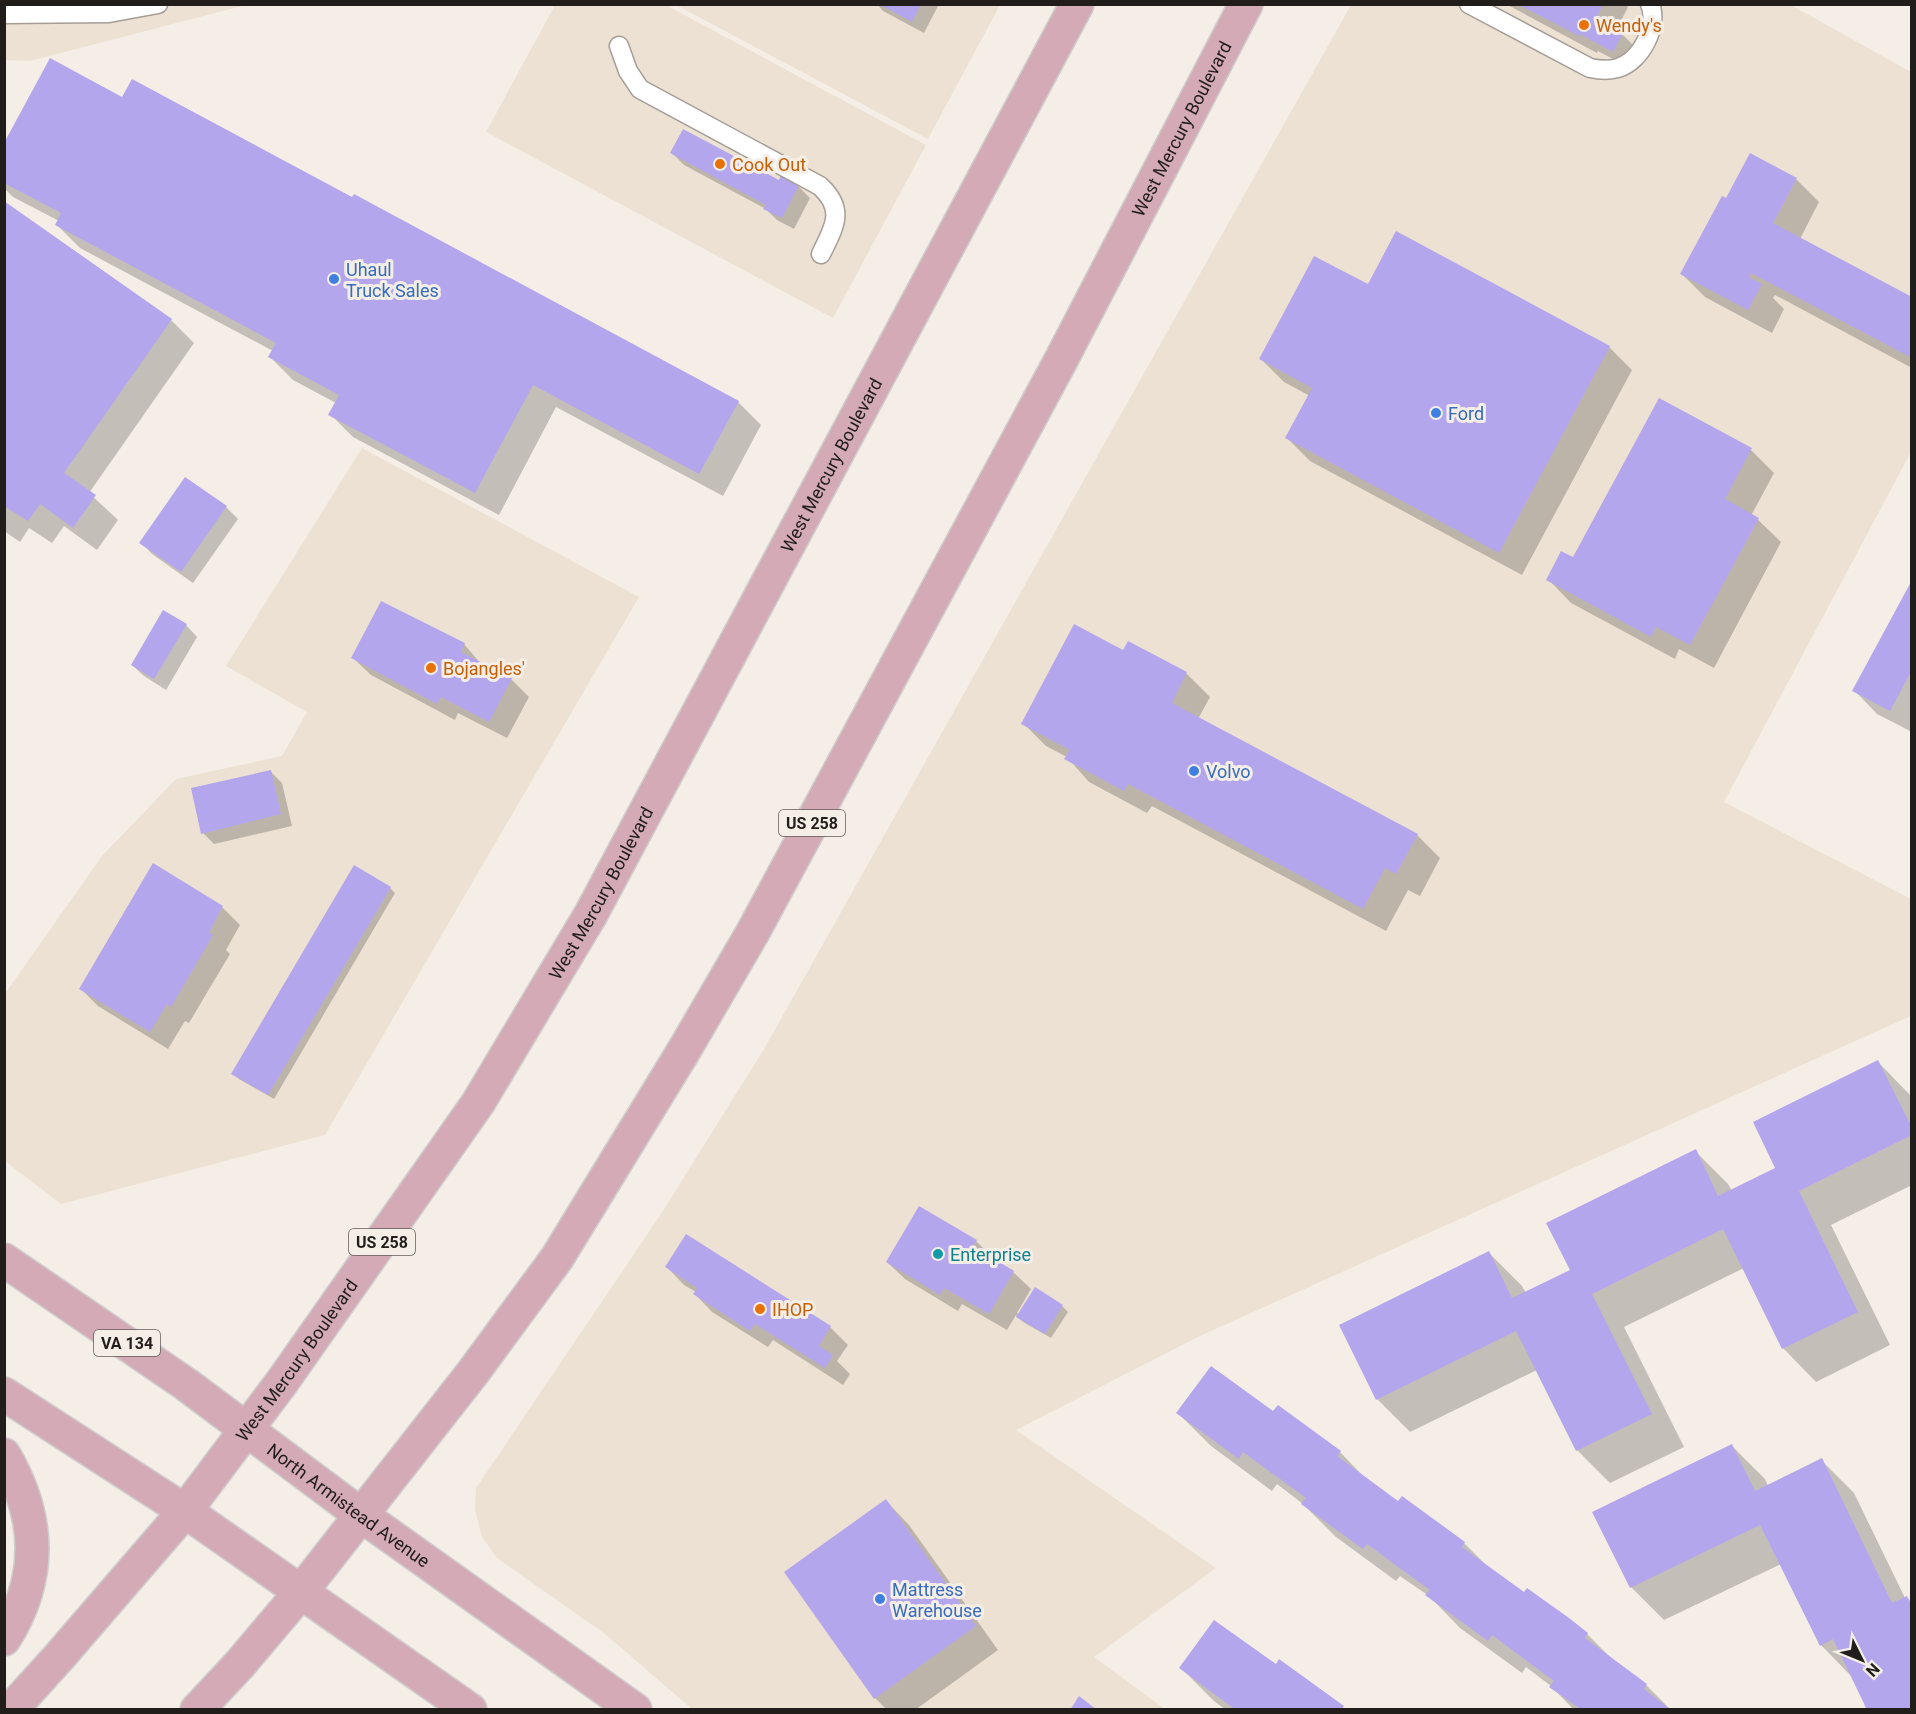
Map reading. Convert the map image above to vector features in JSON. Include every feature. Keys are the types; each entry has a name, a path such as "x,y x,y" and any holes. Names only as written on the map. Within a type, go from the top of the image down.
{"main road":[{"name":"West Mercury Boulevard","path":"11,1710 185,1511 377,1249 478,1103 591,914 1077,4"},
{"name":"West Mercury Boulevard","path":"197,1710 240,1664 300,1593 474,1371 557,1257 683,1052 747,942 1061,360 1246,4"},
{"name":"North Armistead Avenue","path":"4,1260 187,1385 361,1515 634,1710"},
{"path":"4,1394 185,1511 470,1710"},
{"path":"4,1455 17,1476 26,1503 33,1538 32,1569 4,1639"}],"lane":[{"path":"4,14 109,13 158,4"},
{"path":"1469,4 1590,68 1605,71 1621,68 1636,56 1646,42 1653,24 1650,4"},
{"path":"619,46 628,71 640,89 820,186 827,193 836,210 836,219 821,254"}],"shaded area":[{"path":"664,4 926,145 833,318 486,132 555,5"},
{"path":"5,5 246,5 30,61 5,60"},
{"path":"676,5 1000,5 928,139"},
{"path":"1351,5 1791,5 1911,72 1911,452 1724,802 1911,899 1911,1016 1200,1336 1016,1430 1216,1568 1094,1657 1165,1709 692,1709 605,1634 497,1558 482,1537 475,1510 476,1488 661,1214 764,1049"},
{"path":"362,448 639,597 325,1135 61,1204 5,1161 4,995 102,856 176,779 282,756 307,712 226,666"}],"building":[{"path":"879,4 921,4 912,22"},
{"name":"Wendy's","path":"1519,5 1603,5 1596,18 1623,33 1613,52"},
{"name":"Uhaul Truck Sales","path":"50,58 122,97 132,79 352,197 354,194 739,401 699,474 533,385 475,493 328,415 339,395 268,357 276,343 55,225 61,213 4,183 4,143"},
{"name":"Cook Out","path":"683,129 779,180 781,175 799,185 782,218 763,209 766,205 670,153"},
{"path":"1750,153 1797,178 1773,223 1912,297 1912,358 1751,273 1749,277 1762,284 1748,310 1680,274 1722,196 1726,198"},
{"path":"4,201 172,319 64,473 96,495 73,528 40,504 28,521 4,506"},
{"name":"Ford","path":"1396,231 1610,346 1499,553 1285,438 1312,388 1259,359 1314,256 1368,284"},
{"path":"1659,398 1752,448 1725,499 1759,518 1690,645 1656,627 1651,637 1546,580 1561,551 1573,557"},
{"path":"185,477 227,506 181,572 139,543"},
{"path":"1912,580 1912,670 1890,711 1852,691"},
{"name":"Bojangles'","path":"381,601 465,643 461,652 512,678 489,722 441,697 437,704 351,658"},
{"path":"163,610 187,624 154,679 131,665"},
{"name":"Volvo","path":"1074,624 1123,650 1128,641 1187,672 1172,703 1418,834 1396,874 1385,868 1363,909 1128,784 1124,791 1064,759 1070,750 1021,724"},
{"path":"271,770 281,814 201,834 191,788"},
{"path":"153,863 223,906 209,932 213,935 171,1007 167,1004 150,1032 79,989"},
{"path":"354,865 391,887 268,1095 231,1074"},
{"path":"1878,1060 1912,1128 1912,1135 1799,1191 1858,1312 1782,1349 1723,1229 1592,1294 1652,1414 1576,1451 1516,1331 1376,1400 1339,1325 1489,1251 1512,1298 1570,1270 1546,1223 1696,1149 1718,1196 1775,1168 1753,1122"},
{"name":"Enterprise","path":"919,1206 977,1240 973,1246 1014,1271 989,1314 944,1288 940,1295 886,1262"},
{"name":"IHOP","path":"686,1234 831,1326 819,1346 833,1355 825,1368 755,1324 750,1331 693,1294 697,1288 665,1267"},
{"path":"1035,1287 1063,1305 1045,1334 1016,1317"},
{"path":"1211,1366 1273,1411 1278,1405 1341,1451 1337,1456 1398,1501 1402,1496 1465,1542 1462,1547 1524,1592 1527,1588 1569,1618 1588,1633 1585,1638 1647,1684 1644,1689 1671,1710 1582,1710 1549,1687 1554,1681 1492,1635 1488,1641 1425,1595 1430,1590 1367,1544 1363,1549 1301,1504 1306,1498 1243,1452 1239,1459 1176,1413"},
{"path":"1732,1444 1755,1491 1822,1458 1892,1603 1907,1596 1912,1605 1912,1710 1867,1710 1833,1639 1820,1646 1760,1525 1630,1588 1592,1512"},
{"name":"Mattress Warehouse","path":"886,1499 976,1626 874,1699 784,1572"},
{"path":"1214,1620 1276,1664 1279,1659 1344,1706 1341,1710 1247,1710 1244,1708 1236,1710 1179,1668"},
{"path":"1079,1696 1097,1710 1070,1710"}],"place":[{"name":"Wendy's","path":"1584,25"},
{"name":"Cook Out","path":"720,164"},
{"name":"Uhaul Truck Sales","path":"334,279"},
{"name":"Ford","path":"1436,413"},
{"name":"Bojangles'","path":"431,668"},
{"name":"Volvo","path":"1194,771"},
{"name":"Enterprise","path":"938,1254"},
{"name":"IHOP","path":"760,1309"},
{"name":"Mattress Warehouse","path":"880,1599"}]}
